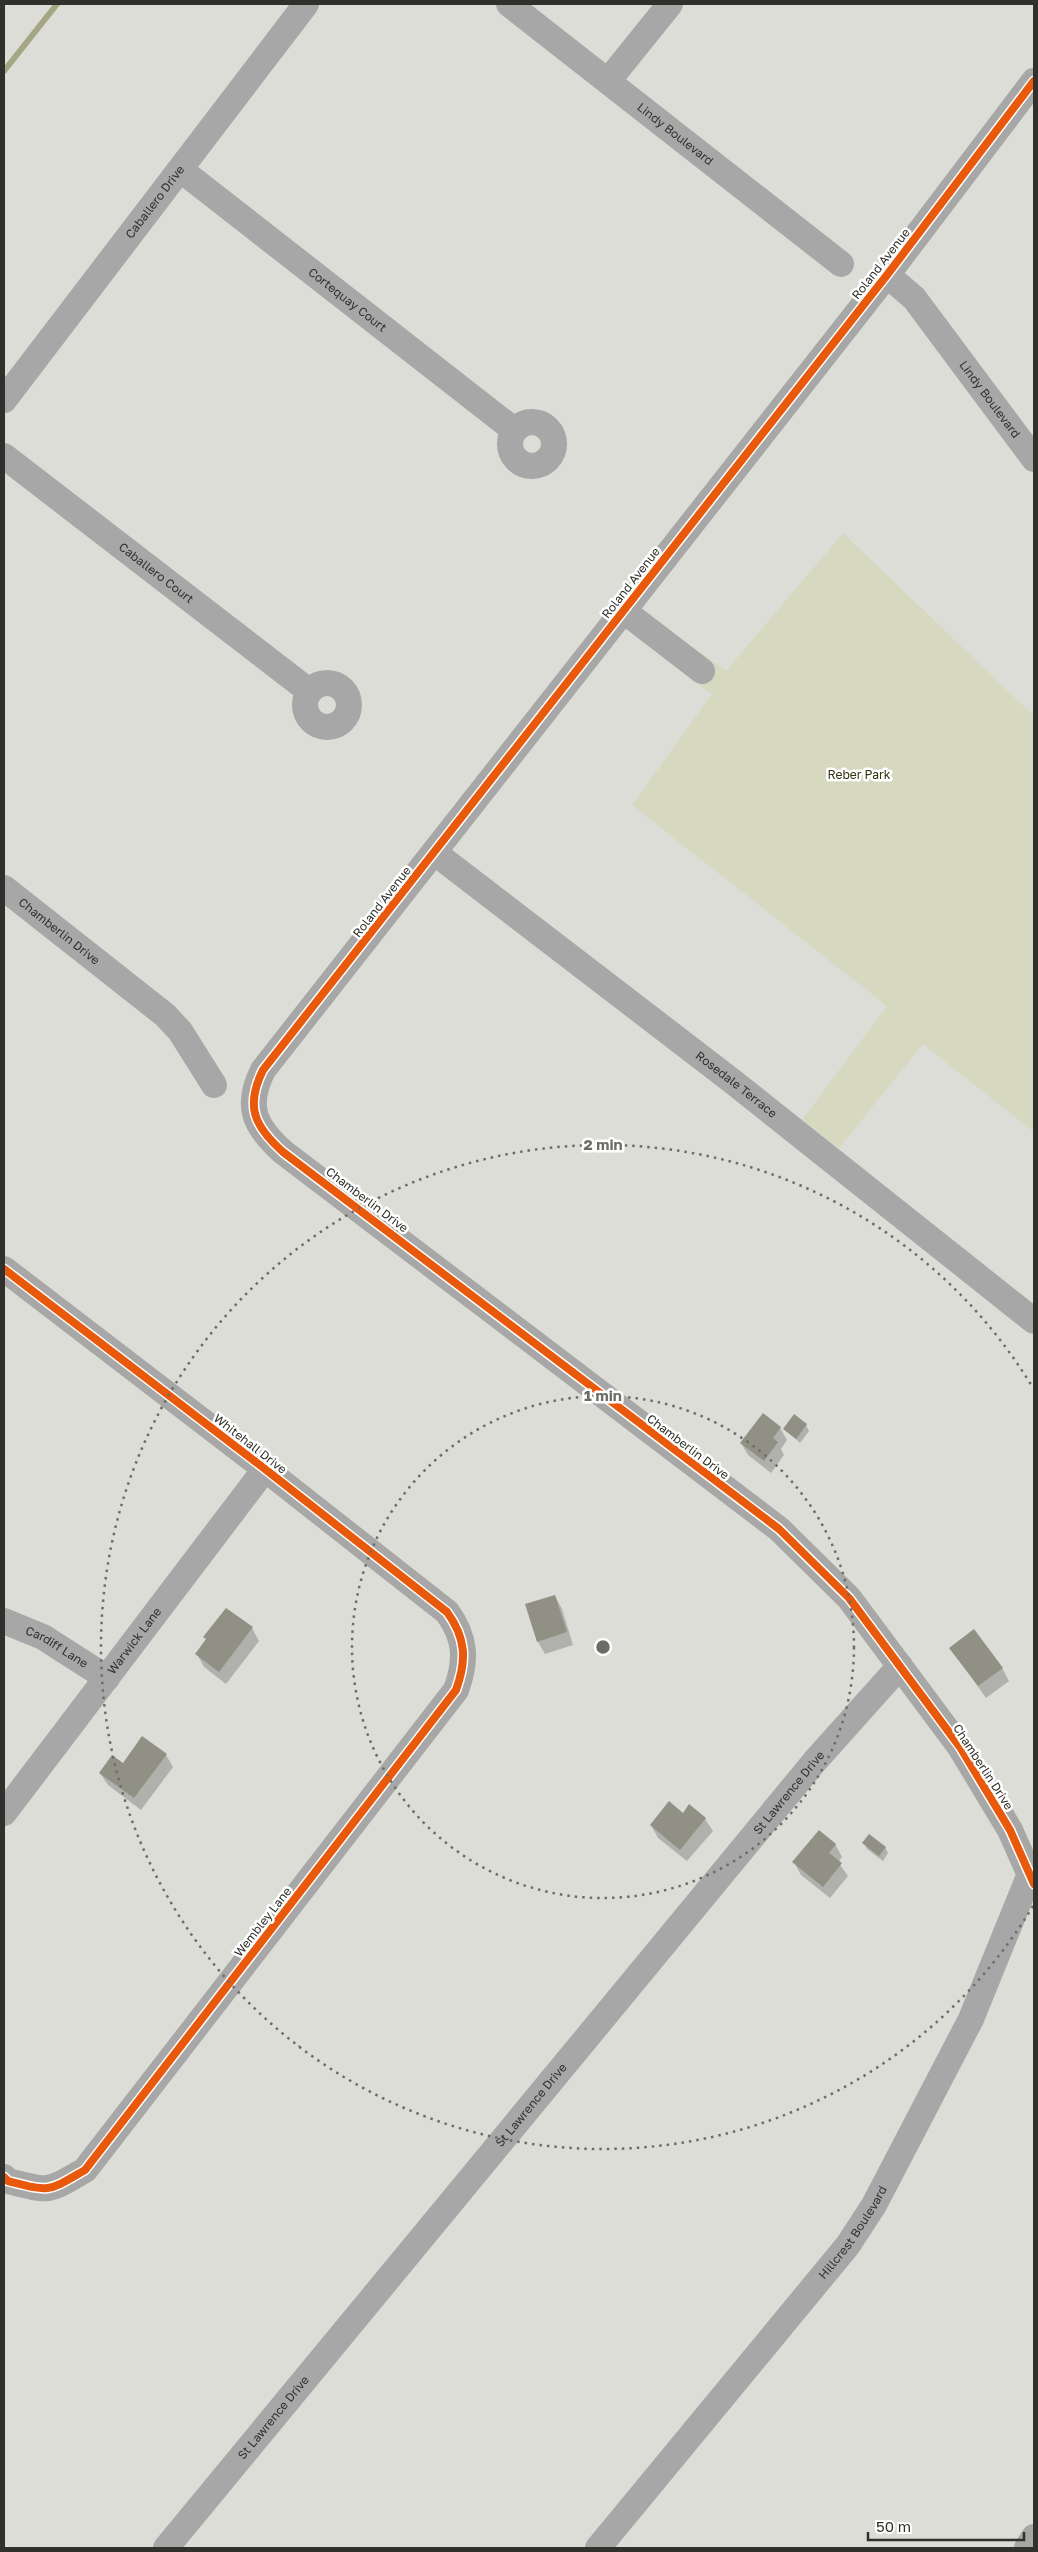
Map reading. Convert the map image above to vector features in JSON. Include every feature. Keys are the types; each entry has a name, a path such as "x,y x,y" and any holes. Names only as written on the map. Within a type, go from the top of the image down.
{"street":[{"name":"Caballero Drive","path":"4,400 306,4"},
{"name":"Lindy Boulevard","path":"509,4 841,264"},
{"path":"608,81 670,4"},
{"name":"Roland Avenue","path":"252,1101 255,1085 263,1070 887,275 1034,81"},
{"name":"Cortequay Court","path":"181,170 514,430"},
{"name":"Lindy Boulevard","path":"887,275 914,298 1034,459"},
{"name":"Caballero Court","path":"4,456 309,691"},
{"path":"624,611 702,671"},
{"name":"Rosedale Terrace","path":"435,853 732,1081 1034,1321"},
{"name":"Chamberlin Drive","path":"4,888 165,1015 180,1032 214,1085"},
{"name":"Chamberlin Drive","path":"252,1101 254,1113 260,1127 283,1152 779,1529 849,1598 960,1747 1010,1830 1033,1876"},
{"name":"Whitehall Drive","path":"4,1269 265,1469 447,1612 458,1628 463,1652"},
{"name":"Warwick Lane","path":"4,1813 265,1469"},
{"name":"Cardiff Lane","path":"4,1621 43,1637 107,1678"},
{"name":"Wembley Lane","path":"4,2177 8,2181 42,2190 54,2188 85,2170 456,1690 462,1674 463,1652"},
{"name":"St Lawrence Drive","path":"166,2548 815,1761 900,1666"},
{"name":"Hillcrest Boulevard","path":"598,2548 848,2245 874,2206 971,2019 1033,1876"},
{"path":"1027,2548 1034,2537"}],"green space":[{"name":"Reber Park","path":"843,533 1034,716 1034,1132 923,1044 839,1148 802,1120 887,1006 632,805 712,694 674,666 690,645 726,671"}],"building":[{"path":"763,1413 781,1427 773,1438 778,1442 764,1461 740,1443"},
{"path":"794,1414 807,1424 796,1439 783,1429"},
{"path":"555,1595 567,1632 537,1642 525,1604"},
{"path":"226,1608 253,1627 219,1672 195,1654 206,1639 203,1637"},
{"path":"974,1629 1003,1668 978,1686 949,1648"},
{"path":"142,1736 167,1754 134,1798 99,1773 112,1755 123,1763"},
{"path":"669,1801 683,1813 689,1804 706,1818 680,1850 650,1825"},
{"path":"819,1830 836,1844 829,1853 842,1863 823,1887 792,1862"},
{"path":"869,1834 886,1847 879,1856 862,1843"}],"waterway":[{"path":"4,71 57,4"}],"cycle path":[{"path":"1034,81 887,275 263,1070 254,1094 255,1115 259,1124 283,1152 779,1529 849,1598 960,1747 1010,1830 1034,1884"},
{"path":"4,1269 265,1469 447,1612 458,1631 463,1650 462,1669 456,1690 85,2170 63,2183 48,2188 22,2185 8,2181 4,2177"}]}
